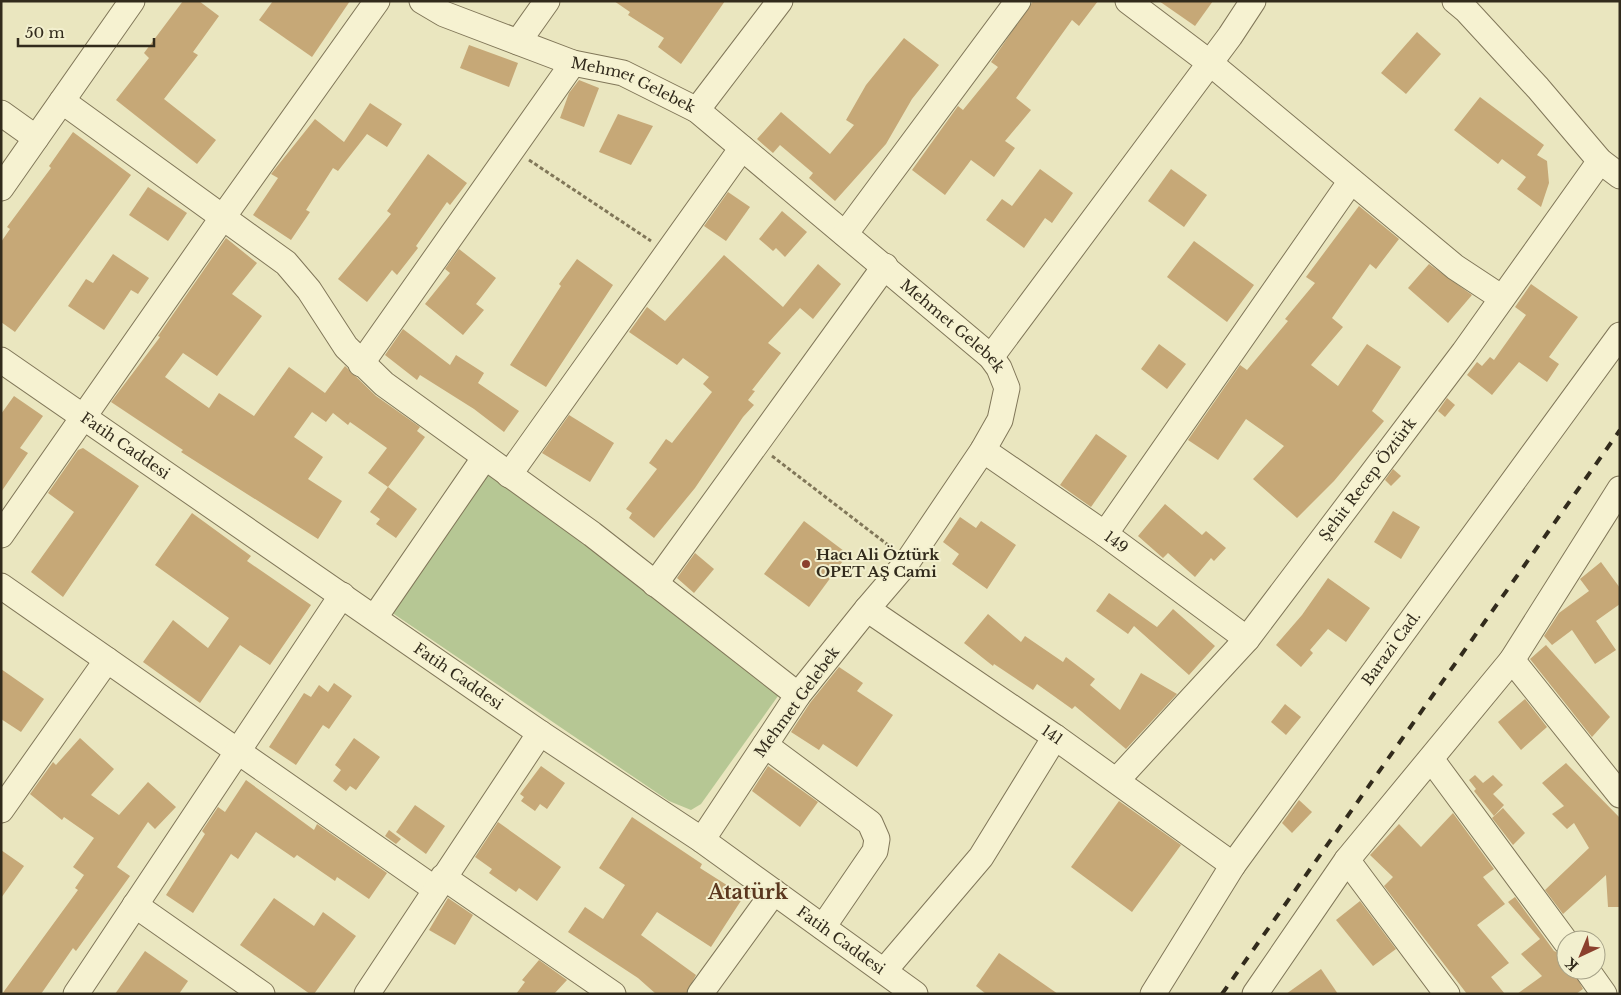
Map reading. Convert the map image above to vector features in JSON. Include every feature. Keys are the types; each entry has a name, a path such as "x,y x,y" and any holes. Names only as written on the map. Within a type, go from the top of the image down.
{"street":[{"path":"1,188 132,1"},
{"path":"1,536 223,217 378,1"},
{"name":"Mehmet Gelebek","path":"422,1 444,14 573,63 622,73 696,110 991,357 999,368 1008,388 1000,420 983,450 908,561 867,608 798,696 702,840"},
{"path":"518,42 546,1"},
{"path":"696,110 780,1"},
{"path":"845,234 1018,1"},
{"path":"1128,1 1210,64 1456,267 1502,298"},
{"path":"991,357 1210,64 1253,1"},
{"path":"1467,4 1600,161 1620,176"},
{"path":"361,364 573,63"},
{"path":"62,101 286,264 309,290 346,347 361,364 384,384 509,474 655,584 798,696"},
{"path":"1,113 36,138"},
{"path":"509,474 742,148"},
{"name":"Şehit Recep Öztürk","path":"1118,780 1246,639 1458,360 1600,161"},
{"path":"1105,534 1351,181"},
{"path":"655,584 884,266"},
{"name":"Barazi Cad.","path":"1171,967 1233,866 1620,335"},
{"name":"Fatih Caddesi","path":"1,360 540,733 702,840 915,994"},
{"name":"149","path":"983,450 1105,534 1246,639"},
{"path":"375,617 485,457"},
{"path":"1257,993 1348,860 1512,660 1620,489"},
{"path":"1,586 238,752 606,992"},
{"path":"76,994 342,595"},
{"name":"141","path":"867,608 1118,780 1233,866"},
{"path":"1,810 108,660"},
{"path":"1512,660 1620,795"},
{"path":"367,994 540,733"},
{"path":"884,971 981,857 1055,737"},
{"path":"765,745 870,823 877,839 875,851 823,927"},
{"path":"1431,759 1557,930"},
{"path":"1348,860 1447,994"},
{"path":"700,994 774,892"},
{"path":"135,905 262,994"},
{"path":"1140,994 1171,967"},
{"path":"1153,994 1171,967"},
{"path":"1161,994 1171,967"},
{"path":"1594,980 1604,994"}],"path":[{"path":"512,149 668,252"},
{"path":"756,444 908,561"}],"green space":[{"path":"483,473 496,475 776,687 778,696 701,804 691,810 669,801 391,612"}],"building":[{"path":"183,1 199,1 219,16 193,52 198,55 164,99 216,140 197,164 116,100 149,58 144,53"},
{"path":"273,1 350,1 312,57 259,20"},
{"path":"614,1 725,1 681,64 658,47 664,38 628,15 630,12"},
{"path":"1033,1 1098,1 1079,26 1072,20 1016,98 1031,110 1005,141 1015,148 994,177 971,160 945,195 912,170 958,106 963,110 998,67 991,62"},
{"path":"1159,1 1213,1 1195,26"},
{"path":"1417,32 1441,54 1406,94 1381,73"},
{"path":"904,38 939,65 912,99 886,144 835,201 809,178 813,173 780,145 773,153 757,139 781,112 830,154 854,125 846,120 866,85"},
{"path":"469,45 518,63 509,87 460,68"},
{"path":"579,80 599,88 584,127 560,118 569,93"},
{"path":"1480,97 1544,145 1537,155 1547,161 1549,183 1541,207 1517,189 1526,177 1502,159 1498,164 1454,130"},
{"path":"370,103 402,124 387,147 367,134 338,171 333,168 306,210 310,212 291,240 253,215 278,178 271,174 315,119 344,142"},
{"path":"618,114 653,126 631,165 599,152"},
{"path":"73,132 131,175 15,332 1,322 1,242 10,229 7,227 51,168 49,166"},
{"path":"428,154 467,183 450,205 447,202 416,246 418,248 397,275 392,270 367,302 338,279 391,214 387,211"},
{"path":"1040,169 1073,193 1052,223 1045,218 1024,248 986,220 1002,199 1012,206"},
{"path":"1171,169 1207,195 1184,227 1148,201"},
{"path":"148,187 187,213 168,241 129,215"},
{"path":"728,192 750,207 726,241 704,226"},
{"path":"1359,206 1399,239 1376,269 1370,264 1332,318 1343,327 1311,365 1338,386 1367,344 1401,367 1372,411 1384,421 1334,481 1297,518 1253,479 1284,446 1246,419 1218,460 1188,440 1240,365 1247,370 1288,321 1285,319 1315,283 1306,277"},
{"path":"782,211 807,232 785,257 776,248 773,251 759,239"},
{"path":"226,238 257,263 232,294 262,316 217,376 183,353 165,377 209,408 219,393 254,416 289,367 325,393 345,366 376,396 420,427 417,431 425,437 388,487 368,473 387,448 350,422 348,425 333,413 326,422 312,412 294,437 323,457 308,479 342,501 318,539 181,452 183,450 111,402 160,337 158,336"},
{"path":"1194,241 1254,285 1227,322 1167,277"},
{"path":"459,249 496,278 476,304 484,310 463,335 425,304 450,273 445,269"},
{"path":"113,254 149,278 138,294 131,290 104,330 68,306 86,279 93,283"},
{"path":"724,255 783,307 818,264 841,284 813,319 800,308 768,343 781,353 752,390 755,391 748,400 754,405 743,417 695,488 654,538 629,518 632,513 626,509 657,469 649,463 666,439 672,443 712,392 703,384 709,377 683,358 677,365 629,332 647,307 665,321"},
{"path":"577,259 613,285 546,387 510,365 561,286 559,284"},
{"path":"1429,264 1472,295 1448,323 1408,288"},
{"path":"1531,284 1578,317 1549,357 1559,364 1547,382 1519,362 1492,395 1467,375 1477,362 1482,366 1490,357 1494,360 1526,315 1515,307"},
{"path":"403,329 450,365 456,355 484,373 478,383 519,411 504,432 474,409 420,375 417,380 385,355"},
{"path":"1159,344 1186,364 1167,389 1141,369"},
{"path":"14,396 43,416 20,448 28,453 1,492 1,414"},
{"path":"1447,398 1455,405 1445,417 1438,411"},
{"path":"569,415 614,443 590,482 542,453"},
{"path":"1096,434 1127,456 1091,507 1060,485"},
{"path":"83,448 139,486 63,597 31,572 74,512 48,493 78,450"},
{"path":"1393,469 1401,476 1391,486 1385,480"},
{"path":"388,487 417,509 396,538 376,524 380,519 370,512"},
{"path":"1165,504 1202,535 1206,531 1226,548 1214,561 1211,558 1195,577 1168,553 1163,558 1138,536"},
{"path":"1393,511 1420,527 1401,559 1374,542"},
{"path":"192,513 251,556 247,561 311,605 270,665 240,645 200,703 143,662 173,620 208,648 229,618 155,565"},
{"path":"960,517 976,528 981,521 1016,545 987,589 952,564 959,554 943,542"},
{"name":"Hacı Ali Öztürk OPET AŞ Cami","path":"804,521 848,554 809,607 764,574"},
{"path":"695,553 714,569 694,593 677,578"},
{"path":"1601,562 1620,588 1620,604 1596,621 1616,650 1595,664 1572,630 1552,645 1544,636 1559,613 1589,591 1580,579"},
{"path":"1328,578 1370,608 1346,642 1328,629 1310,650 1313,653 1301,667 1276,645 1302,615"},
{"path":"1109,593 1157,627 1173,609 1215,646 1189,675 1134,626 1128,634 1096,611"},
{"path":"988,614 1021,642 1025,636 1063,662 1066,657 1095,679 1090,685 1120,710 1141,673 1177,694 1126,749 1075,706 1072,709 1037,684 1033,690 994,664 993,666 964,643"},
{"path":"1546,645 1610,717 1592,737 1530,659"},
{"path":"839,667 863,683 857,691 893,715 857,767 823,744 819,750 791,732 810,703"},
{"path":"1,669 44,699 21,732 1,719"},
{"path":"334,683 352,696 329,729 323,725 296,765 269,747 304,693 311,697 319,685 328,692"},
{"path":"1525,699 1547,727 1521,750 1498,722"},
{"path":"1285,704 1301,717 1286,735 1271,722"},
{"path":"80,738 114,769 91,795 119,815 148,782 176,807 155,829 148,822 117,867 130,876 76,951 73,948 41,994 2,994 78,890 75,888 84,875 73,867 94,838 64,817 62,820 30,794 53,762 56,765"},
{"path":"354,738 380,757 356,790 350,786 346,791 333,781 341,770 335,765"},
{"path":"1566,763 1620,818 1620,907 1608,907 1606,875 1563,914 1545,890 1589,848 1574,823 1567,829 1552,814 1564,806 1542,783"},
{"path":"541,766 565,783 547,809 540,804 535,811 521,801 524,797 520,794"},
{"path":"768,766 818,802 800,827 752,791"},
{"path":"1475,775 1483,783 1493,775 1503,785 1493,794 1504,805 1494,816 1474,791 1476,789 1469,780"},
{"path":"246,780 314,830 317,824 387,873 369,899 337,877 335,881 297,855 294,858 256,832 238,859 231,854 193,913 166,895 205,834 202,831 218,807 225,812"},
{"path":"1299,800 1312,812 1292,833 1282,823"},
{"path":"1119,801 1181,845 1132,912 1071,867"},
{"path":"415,805 445,826 426,854 396,832"},
{"path":"1503,808 1525,833 1513,845 1492,818"},
{"path":"1453,813 1494,869 1483,877 1505,904 1477,925 1509,963 1491,977 1505,994 1467,994 1384,886 1393,877 1370,855 1399,824 1421,847"},
{"path":"632,817 702,864 700,868 744,896 711,947 657,912 641,935 696,975 686,994 656,994 638,978 568,932 585,907 603,919 625,885 599,868"},
{"path":"498,822 561,867 537,901 519,888 516,892 489,873 492,869 475,857"},
{"path":"389,830 401,839 396,844 385,836"},
{"path":"1,850 24,866 1,898"},
{"path":"1515,897 1556,952 1556,980 1578,980 1583,989 1576,994 1517,994 1542,976 1521,954 1540,939 1508,902"},
{"path":"274,898 314,926 323,912 356,936 314,994 310,994 240,945"},
{"path":"448,898 473,915 455,945 429,930"},
{"path":"1360,901 1396,949 1373,966 1336,920"},
{"path":"145,951 188,981 179,994 115,994"},
{"path":"999,953 1058,994 986,994 976,986"},
{"path":"539,960 567,980 554,994 516,994 525,982 522,980"},
{"path":"1321,969 1338,994 1286,994"}],"railway":[{"path":"1222,994 1620,430"}],"place":[{"name":"Hacı Ali Öztürk OPET AŞ Cami","path":"806,564"}],"district":[{"name":"Atatürk","path":"748,892"}]}
